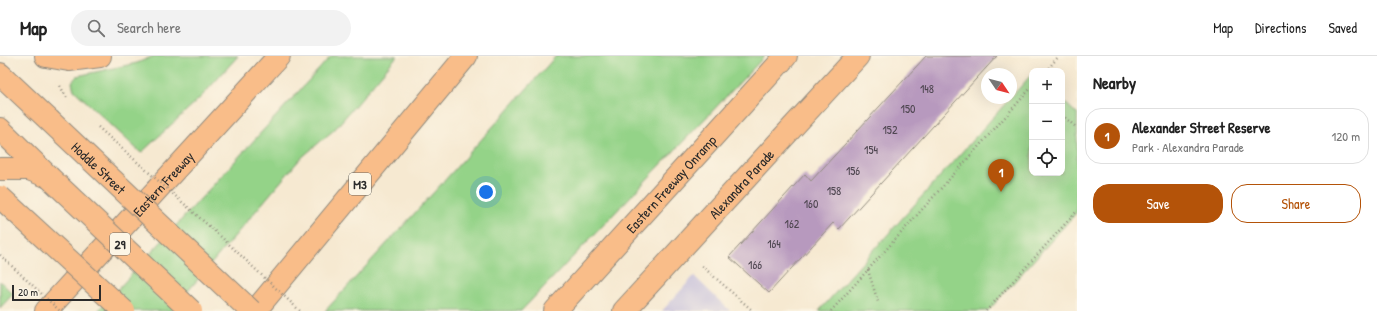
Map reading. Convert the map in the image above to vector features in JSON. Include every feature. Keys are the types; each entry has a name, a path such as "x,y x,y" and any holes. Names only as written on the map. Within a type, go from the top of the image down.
{"main road":[{"path":"46,56 70,60 100,56"},
{"name":"Eastern Freeway","path":"46,311 279,56"},
{"name":"M3","path":"255,311 466,56"},
{"name":"Eastern Freeway Onramp","path":"556,311 786,56"},
{"name":"Alexandra Parade","path":"624,311 858,56"},
{"name":"Hoddle Street","path":"0,74 251,311"},
{"name":"29","path":"0,128 49,177 191,311"},
{"path":"2,169 29,169 49,177"},
{"path":"0,197 124,311"}],"path":[{"path":"1049,68 1059,56"},
{"path":"831,311 1029,90"},
{"path":"1065,117 1077,128"},
{"path":"98,126 219,235 300,311"},
{"path":"986,311 1077,211"},
{"path":"682,248 752,311"},
{"path":"0,255 60,311"},
{"path":"868,270 878,302"}],"shaded area":[{"path":"694,276 730,311 662,311"}],"green space":[{"path":"154,56 238,56 202,96 141,153 74,90 72,82 77,76 137,63"},
{"path":"331,56 397,56 335,129 300,159 171,311 98,311"},
{"path":"556,56 765,56 521,311 325,311 446,179"},
{"path":"1029,77 1029,176 1065,176 1065,103 1077,114 1077,212 988,311 819,311 1005,104 1017,104 1017,91"},
{"path":"0,281 13,294 0,308"}],"building":[{"path":"926,56 997,56 986,68 981,68 981,74 839,229 833,223 769,293 729,257 805,174 811,181"}],"place":[{"name":"Alexander Street Reserve","path":"1001,192"}]}
